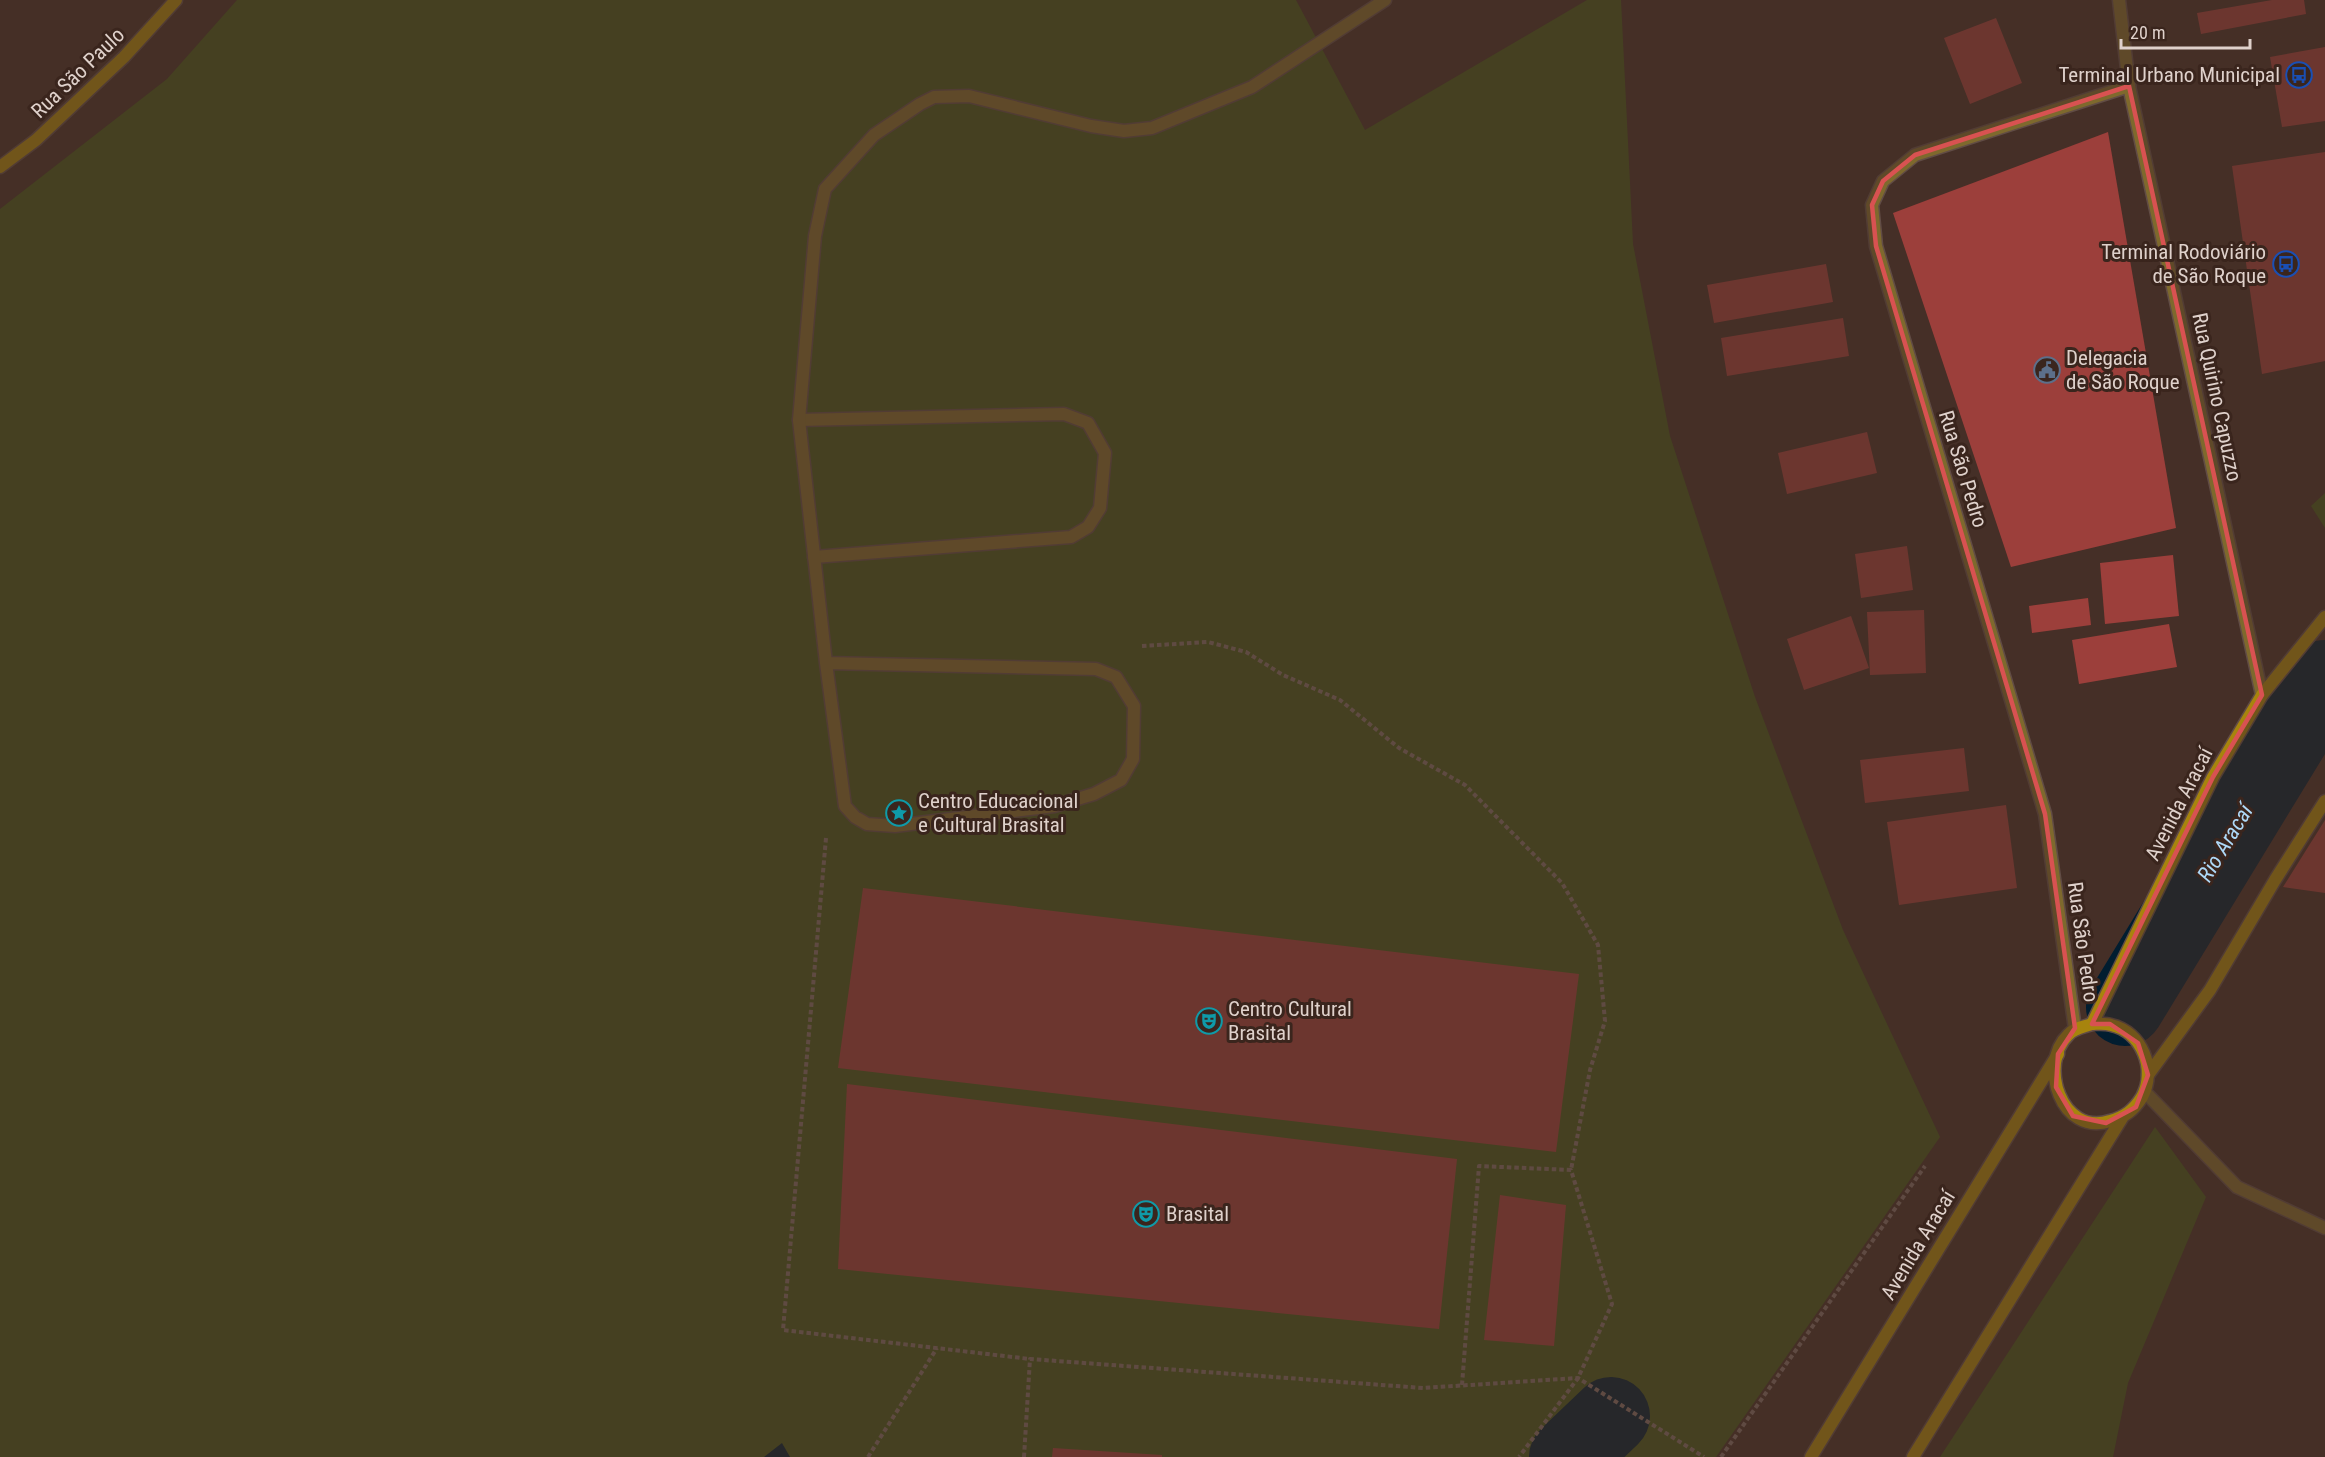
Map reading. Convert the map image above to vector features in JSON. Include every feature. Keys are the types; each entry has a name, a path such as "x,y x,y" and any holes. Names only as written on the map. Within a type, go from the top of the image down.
{"main road":[{"name":"Rua São Paulo","path":"0,167 36,140 116,65 176,0"},
{"name":"Avenida Aracaí","path":"2092,1024 2213,777 2262,695 2325,617"},
{"path":"2148,1075 2210,990 2325,801"},
{"path":"1913,1457 2122,1118 2136,1107 2145,1092 2148,1075 2146,1058 2138,1043 2126,1031 2110,1024 2092,1024 2075,1029 2065,1037 2055,1070 2056,1087 2062,1103 2073,1116 2089,1122 2106,1123 2122,1118"},
{"name":"Avenida Aracaí","path":"1811,1457 2058,1054"}],"street":[{"path":"826,663 1096,669 1116,677 1134,706 1133,759 1121,780 1094,794 1054,806 895,826 867,824 855,817 845,806 826,663 799,420 815,237 825,189 874,135 934,97 969,96 1091,126 1124,131 1152,128 1252,87 1385,0"},
{"name":"Rua Quirino Capuzzo","path":"2120,0 2129,86 2262,695"},
{"name":"Rua São Pedro","path":"2075,1029 2045,814 1876,246 1872,205 1883,181 1915,155 2129,86"},
{"path":"799,420 1064,414 1089,423 1105,453 1100,508 1088,527 1071,537 814,557"},
{"path":"2145,1092 2237,1188 2325,1228"}],"path":[{"path":"1142,646 1208,642 1246,652 1283,675 1340,700 1400,748 1465,785 1562,883 1598,945 1605,1021 1590,1070 1571,1170 1612,1304 1578,1378 1520,1457"},
{"path":"826,838 783,1330 1030,1359 1423,1388 1578,1378 1704,1457"},
{"path":"1462,1385 1479,1166 1571,1170"},
{"path":"1721,1457 1925,1166"},
{"path":"868,1457 937,1348"},
{"path":"1024,1457 1030,1359"}],"highlighted area":[{"path":"2129,86 2262,695 2213,777 2092,1024 2110,1024 2138,1043 2148,1075 2136,1107 2106,1123 2073,1116 2056,1087 2058,1054 2075,1028 2045,814 1876,246 1872,205 1883,181 1915,155"}],"green space":[{"name":"Centro Educacional e Cultural Brasital","path":"237,0 1296,0 1365,130 1587,0 1621,0 1633,244 1670,436 1755,697 1843,930 1940,1137 1716,1457 0,1457 0,209 167,79"},
{"path":"2325,493 2325,528 2311,506"},
{"path":"2155,1127 2206,1197 2128,1383 2113,1457 1940,1457"}],"water":[{"path":"782,1443 790,1457 764,1457"}],"building":[{"path":"2272,0 2304,0 2306,14 2201,34 2197,13"},
{"path":"1996,18 2022,83 1970,104 1944,38"},
{"name":"Terminal Urbano Municipal","path":"2325,47 2325,121 2282,127 2270,57"},
{"name":"Delegacia de São Roque","path":"2108,132 2176,528 2011,567 1893,213"},
{"name":"Terminal Rodoviário de São Roque","path":"2325,152 2325,361 2262,374 2232,166"},
{"path":"1826,264 1833,302 1714,323 1707,285"},
{"path":"1843,318 1849,356 1727,376 1721,338"},
{"path":"1867,432 1877,473 1787,494 1778,453"},
{"path":"1907,546 1913,590 1861,598 1855,554"},
{"path":"2173,555 2179,616 2105,624 2100,563"},
{"path":"2088,598 2091,625 2032,633 2029,606"},
{"path":"1924,610 1926,673 1870,675 1867,612"},
{"path":"1851,616 1869,668 1804,690 1787,639"},
{"path":"2169,624 2177,667 2079,684 2072,640"},
{"path":"1964,748 1969,791 1865,803 1860,760"},
{"path":"2006,805 2017,888 1899,905 1887,822"},
{"path":"2325,820 2325,893 2283,887"},
{"name":"Centro Cultural Brasital","path":"863,888 1579,974 1556,1152 838,1068"},
{"name":"Brasital","path":"847,1084 1457,1159 1439,1329 838,1269"},
{"path":"1500,1195 1566,1205 1554,1346 1484,1340"},
{"path":"1053,1448 1162,1455 1162,1457 1052,1457"}],"waterway":[{"name":"Rio Aracaí","path":"2125,1007 2325,679"},
{"name":"Rio Aracaí","path":"1568,1457 1611,1416"}],"place":[{"name":"Terminal Urbano Municipal","path":"2299,75"},
{"name":"Terminal Rodoviário de São Roque","path":"2286,264"},
{"name":"Delegacia de São Roque","path":"2047,370"},
{"name":"Centro Educacional e Cultural Brasital","path":"899,813"},
{"name":"Centro Cultural Brasital","path":"1209,1021"},
{"name":"Brasital","path":"1146,1214"}]}
